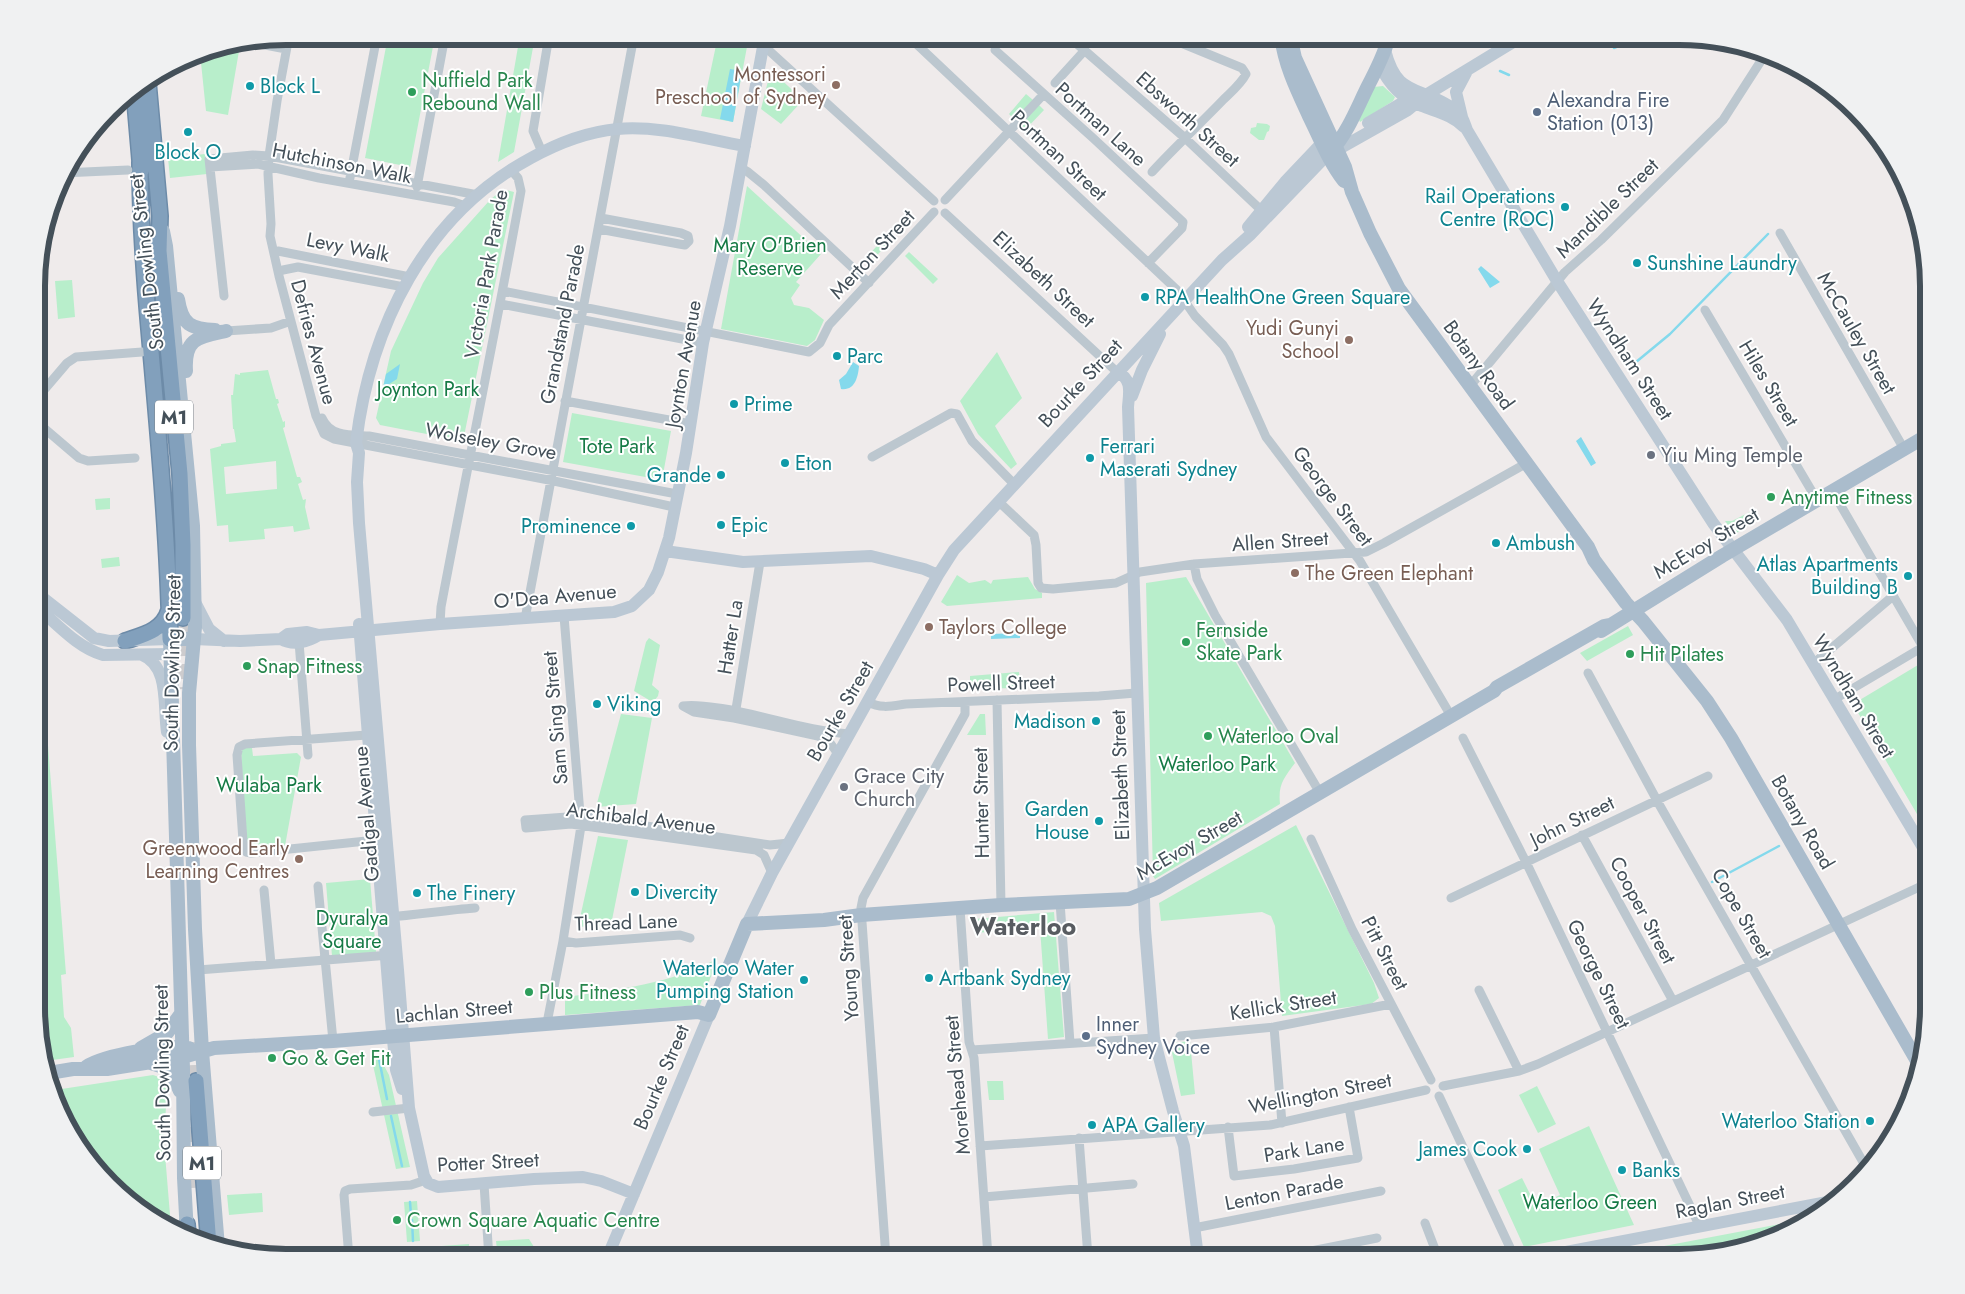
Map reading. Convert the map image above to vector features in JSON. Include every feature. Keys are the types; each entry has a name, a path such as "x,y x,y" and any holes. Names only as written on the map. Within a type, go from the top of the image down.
{"highway":[{"name":"South Dowling Street","path":"149,88 160,216"},
{"name":"South Dowling Street","path":"134,99 134,166"},
{"name":"M1","path":"134,166 171,497"},
{"path":"134,166 140,209 169,608 170,647"},
{"name":"M1","path":"160,216 159,251 181,501 183,618"},
{"path":"125,641 154,630 165,618 169,608"},
{"name":"M1","path":"196,1081 208,1236"},
{"name":"M1","path":"194,1188 198,1232"}],"main road":[{"name":"Joynton Avenue","path":"665,551 676,501 704,337 730,226 763,45"},
{"name":"Botany Road","path":"1283,45 1287,68 1332,144"},
{"name":"Botany Road","path":"1293,45 1298,64 1352,192 1370,233 1399,288 1590,551 1598,558 1634,610 1707,701 1731,738 1915,1057"},
{"path":"1332,144 1381,45"},
{"path":"1332,144 1379,64 1376,55 1381,45"},
{"name":"Wyndham Street","path":"1384,45 1392,70 1418,100 1455,109 1462,118 1467,130 1557,281 1712,523 1734,549 1787,620 1920,842"},
{"path":"1332,144 1418,100 1508,45"},
{"name":"Wyndham Street","path":"1379,64 1392,85 1450,116 1467,130"},
{"path":"1462,118 1456,92 1467,70"},
{"name":"Gadigal Avenue","path":"388,917 376,840 367,736 358,507 359,453 356,439 363,398 377,347 407,282 445,226 465,206 510,169 542,152 585,135 616,129 672,132 745,146"},
{"name":"Bourke Street","path":"611,1249 748,924 772,873 938,575 954,550 1184,300 1311,170 1332,144"},
{"name":"Bourke Street","path":"1222,260 1261,210 1332,144"},
{"path":"1311,170 1319,168 1329,171 1352,192"},
{"name":"South Dowling Street","path":"160,216 166,246 193,526 195,602 189,693 189,745 202,1051 217,1239"},
{"path":"166,246 179,307 184,320 198,329 226,331"},
{"name":"Elizabeth Street","path":"1128,407 1142,370 1170,317"},
{"path":"185,432 189,415 187,349 198,338 226,331"},
{"name":"Elizabeth Street","path":"1117,372 1128,407 1143,895 1154,1038 1185,1154 1197,1249"},
{"name":"McEvoy Street","path":"748,924 824,920 1001,905 1129,899 1143,895 1494,691 1507,686 1605,629 1734,549 1904,449 1920,443"},
{"path":"665,551 743,562 871,556 924,569 938,575"},
{"name":"O'Dea Avenue","path":"281,639 288,634 307,632 319,634 614,612 632,606 649,590 665,551"},
{"path":"45,600 94,638 170,647"},
{"path":"195,602 209,629 224,641"},
{"path":"45,614 79,644 97,654 142,655 170,647 193,645"},
{"name":"Gadigal Avenue","path":"364,630 398,1035 408,1108 426,1180"},
{"name":"O'Dea Avenue","path":"193,645 281,639 288,643 309,641 319,634"},
{"name":"O'Dea Avenue","path":"193,645 240,641"},
{"name":"South Dowling Street","path":"170,647 187,1228"},
{"path":"142,655 152,662 160,674 166,725 174,754"},
{"name":"Lachlan Street","path":"202,1051 211,1048 257,1044 333,1041 698,1012 709,1015"},
{"path":"131,1054 167,1033 180,1015"},
{"path":"81,1070 105,1058 131,1054 202,1051"},
{"path":"53,1072 73,1069 107,1069 148,1062 182,1052"},
{"path":"148,1062 170,1069 183,1098"},
{"name":"Potter Street","path":"426,1180 431,1186 438,1187 583,1177 601,1180 634,1194"},
{"name":"Raglan Street","path":"1581,1249 1820,1203"}],"street":[{"name":"Defries Avenue","path":"287,45 268,167 272,249 319,427 328,437 356,439"},
{"path":"349,183 375,45"},
{"path":"416,195 443,45"},
{"path":"542,152 533,132 546,45"},
{"name":"Grandstand Parade","path":"525,618 632,45"},
{"path":"768,45 934,201"},
{"name":"Portman Street","path":"917,45 1148,263 1184,300"},
{"name":"Ebsworth Street","path":"1080,45 1185,138 1261,210"},
{"path":"1152,172 1178,143 1218,106 1246,74 1244,69 1186,45"},
{"path":"268,46 286,50"},
{"name":"Portman Lane","path":"994,50 1180,219 1183,225 1148,263"},
{"path":"1055,83 1086,50"},
{"name":"Mandible Street","path":"1470,386 1557,281 1723,120 1761,60"},
{"path":"945,200 1043,95"},
{"name":"Hutchinson Walk","path":"210,163 253,155 269,156 418,182 478,195"},
{"path":"210,163 224,296"},
{"name":"Hutchinson Walk","path":"210,163 252,164 465,206"},
{"path":"73,172 134,166"},
{"path":"741,168 764,185 869,283"},
{"name":"Victoria Park Parade","path":"440,624 441,607 467,465 501,304 521,191 518,178 510,169"},
{"path":"938,198 945,200 948,206 946,213 941,215 934,212 932,208 934,201 938,198"},
{"name":"Merton Street","path":"704,337 809,352 820,343 826,329 934,212"},
{"name":"Elizabeth Street","path":"946,213 1117,372"},
{"path":"599,229 685,245 689,241 688,236 681,233 601,218"},
{"name":"Defries Avenue","path":"271,224 324,423 333,432 356,439"},
{"name":"McCauley Street","path":"1780,233 1904,449"},
{"name":"Levy Walk","path":"278,251 407,282"},
{"name":"Levy Walk","path":"283,270 298,267 407,282"},
{"path":"503,292 583,308 704,337"},
{"name":"George Street","path":"1184,300 1197,320 1226,348 1266,437 1353,552 1451,716"},
{"path":"501,304 581,319 704,337"},
{"name":"Hiles Street","path":"1706,310 1817,500"},
{"path":"226,331 270,328 291,321"},
{"path":"45,389 67,362 76,358 142,352"},
{"path":"565,401 690,424"},
{"path":"872,457 951,414 957,414 972,441 1014,484"},
{"path":"45,429 79,458 88,461 135,458"},
{"name":"Wolseley Grove","path":"356,439 369,436 552,470 676,501"},
{"name":"Wolseley Grove","path":"356,439 467,465 550,481 676,501"},
{"name":"Allen Street","path":"998,501 1034,535 1038,584 1044,589 1090,586 1116,584 1145,571 1194,564 1373,549 1527,463"},
{"path":"1836,499 1893,596 1920,637"},
{"name":"Hatter La","path":"735,714 760,562"},
{"path":"1194,564 1197,578 1215,614 1320,793"},
{"path":"1813,664 1893,596"},
{"name":"Sam Sing Street","path":"547,1023 563,941 581,826 564,616"},
{"path":"299,642 308,754"},
{"path":"1835,699 1920,649"},
{"name":"Cope Street","path":"1588,673 1657,800 1863,1163"},
{"name":"Powell Street","path":"868,702 875,706 888,707 906,704 1113,696 1136,693"},
{"name":"Hunter Street","path":"997,700 1001,905"},
{"name":"Young Street","path":"885,1249 861,916 863,898 957,730 965,714 965,702"},
{"path":"735,714 850,734"},
{"path":"735,714 818,736 828,740 838,754"},
{"path":"367,736 245,744 239,747 237,755 243,841 246,852 251,853 376,840"},
{"name":"George Street","path":"1464,738 1526,862 1700,1226"},
{"name":"John Street","path":"1451,898 1708,776"},
{"name":"Archibald Avenue","path":"772,873 764,855 756,850 668,833 581,816 525,820 526,828 571,824 668,833 770,845 789,843"},
{"name":"Cooper Street","path":"1582,835 1673,1001"},
{"name":"Pitt Street","path":"1311,839 1352,929 1431,1080"},
{"path":"318,886 333,1041"},
{"path":"1443,1086 1519,1071 1538,1064 1920,887"},
{"path":"264,890 271,964"},
{"path":"1060,902 1070,1044"},
{"path":"388,917 475,908"},
{"name":"Morehead Street","path":"960,908 969,1042 972,1050 987,1249"},
{"name":"Thread Lane","path":"563,941 576,943 680,935 690,938"},
{"path":"198,970 391,954"},
{"path":"1479,990 1519,1071"},
{"name":"Kellick Street","path":"1180,1036 1274,1026 1392,1004"},
{"path":"1274,1026 1282,1123"},
{"path":"972,1050 1154,1038"},
{"path":"1431,1080 1439,1080 1443,1086 1443,1092 1439,1096 1431,1096 1426,1090 1427,1084 1431,1080"},
{"name":"Wellington Street","path":"980,1146 1282,1123 1426,1090"},
{"path":"1439,1096 1513,1249"},
{"name":"Park Lane","path":"1228,1128 1234,1176 1294,1169 1358,1158 1349,1107"},
{"path":"373,1112 408,1108"},
{"path":"1079,1138 1087,1249"},
{"name":"Potter Street","path":"348,1249 344,1204 345,1191 411,1185 426,1180"},
{"path":"484,1184 488,1249"},
{"path":"984,1197 1133,1184"},
{"name":"Lenton Parade","path":"1194,1228 1381,1191"},
{"path":"1425,1223 1435,1249"},
{"path":"1321,1249 1377,1238"}],"green space":[{"path":"386,45 433,45 410,167 365,158"},
{"path":"518,45 533,45 514,152 498,162"},
{"path":"716,45 747,45 733,122 701,116"},
{"path":"239,51 228,115 206,111 201,61 223,53"},
{"path":"772,71 803,100 781,124 761,109"},
{"path":"1383,86 1395,97 1393,101 1360,122 1359,120 1374,87"},
{"path":"1026,94 1033,100 1015,120 1009,114"},
{"path":"1038,104 1044,110 1025,130 1019,124"},
{"path":"1257,123 1270,126 1264,140 1259,140 1250,133 1251,128 1256,127"},
{"path":"205,154 207,174 170,178 168,158"},
{"name":"Mary O'Brien Reserve","path":"747,186 821,254 796,282 800,285 791,298 794,305 809,308 824,320 815,340 807,346 721,329"},
{"name":"Joynton Park","path":"506,190 514,192 463,441 380,425 376,418 391,351 423,283 438,258 489,201 498,193"},
{"path":"888,234 893,238 868,265 863,261"},
{"path":"909,252 938,279 933,284 905,256"},
{"path":"72,280 75,317 58,319 55,281"},
{"path":"997,352 1022,398 995,426 1017,464 1011,469 978,434 960,401"},
{"path":"268,370 276,399 278,399 279,403 277,404 283,422 285,421 285,427 283,428 297,477 300,477 302,482 298,484 303,500 306,499 305,507 310,529 294,532 293,526 264,529 265,539 229,542 228,525 217,526 210,449 221,446 221,444 236,442 233,429 231,395 233,395 235,374 240,375 240,373","holes":["276,461 277,489 226,494 224,467"]},
{"name":"Tote Park","path":"572,413 671,431 662,480 563,462"},
{"path":"110,498 110,509 96,510 95,499"},
{"path":"1754,510 1756,521 1735,534 1725,521 1732,521"},
{"path":"119,557 120,566 102,568 101,559"},
{"path":"957,575 969,583 985,580 991,584 993,580 1028,577 1035,589 1042,593 1042,598 947,606 941,602"},
{"name":"Waterloo Park","path":"1186,577 1295,763 1281,786 1280,804 1155,879 1153,876 1146,583"},
{"path":"1628,626 1633,635 1587,661 1580,653"},
{"path":"649,638 660,645 652,685 659,691 654,701 634,691 646,642"},
{"path":"1920,664 1920,819 1853,704"},
{"path":"1019,672 1020,688 970,689 970,676"},
{"path":"45,707 66,974 61,975 64,1017 71,1028 74,1057 51,1060 47,1040 45,1008"},
{"path":"621,714 652,718 636,804 596,807"},
{"path":"980,714 985,714 986,735 967,735"},
{"name":"Wulaba Park","path":"245,748 252,748 253,756 297,753 301,757 285,846 251,851 246,841 241,751"},
{"name":"Waterloo Park","path":"1296,825 1374,983 1379,998 1371,1004 1282,1016 1275,926 1271,916 1262,912 1161,921 1159,903"},
{"path":"598,836 628,840 611,925 578,927"},
{"name":"Dyuralya Square","path":"370,879 376,952 332,956 326,883"},
{"path":"1054,912 1064,1037 1048,1039 1040,928 975,933 974,919"},
{"path":"718,958 700,1005 565,1015 565,1001 567,1001 567,997 664,980 700,967"},
{"path":"1190,1041 1195,1094 1181,1096 1170,1043"},
{"path":"371,1056 379,1056 389,1075 410,1167 396,1169"},
{"path":"153,1075 162,1078 167,1088 164,1142 170,1220 139,1199 105,1167 77,1129 59,1089"},
{"path":"987,1081 1003,1081 1004,1100 989,1100"},
{"path":"1537,1086 1556,1124 1538,1133 1519,1095"},
{"name":"Waterloo Green","path":"1589,1126 1634,1225 1524,1247 1498,1190 1522,1178 1536,1206 1560,1195 1539,1149"},
{"path":"262,1193 263,1212 229,1215 227,1195"},
{"path":"417,1201 420,1241 407,1242 404,1202"},
{"path":"1790,1222 1742,1241 1711,1247 1659,1249 1659,1247"},
{"path":"529,1239 535,1249 497,1249 496,1241"},
{"path":"469,1244 469,1249 400,1249"}],"water":[{"path":"730,69 742,71 733,122 720,119"},
{"path":"1481,266 1500,282 1490,288 1478,269"},
{"path":"853,362 859,366 857,379 850,388 841,389 839,380 846,374"},
{"path":"400,364 397,379 383,388 386,374"},
{"path":"1581,437 1596,463 1591,466 1576,441"},
{"path":"1020,633 1020,638 991,639 991,634"}],"waterway":[{"path":"1614,48 1621,45"},
{"path":"1500,71 1509,75"},
{"path":"1630,367 1670,334 1768,234"},
{"path":"1712,882 1779,846"},
{"path":"379,1059 387,1099"},
{"path":"391,1116 402,1166"},
{"path":"410,1202 411,1215"},
{"path":"412,1220 413,1241"}],"tunnel":[{"path":"171,497 172,534"},
{"path":"183,618 185,689"},
{"path":"195,1042 196,1081"},
{"path":"189,1104 194,1188"}],"place":[{"name":"Montessori Preschool of Sydney","path":"836,85"},
{"name":"Block L","path":"250,86"},
{"name":"Nuffield Park Rebound Wall","path":"412,92"},
{"name":"Alexandra Fire Station (013)","path":"1537,112"},
{"name":"Block O","path":"188,132"},
{"name":"Rail Operations Centre (ROC)","path":"1565,207"},
{"name":"Sunshine Laundry","path":"1637,263"},
{"name":"RPA HealthOne Green Square","path":"1145,297"},
{"name":"Yudi Gunyi School","path":"1349,340"},
{"name":"Parc","path":"837,356"},
{"name":"Prime","path":"734,404"},
{"name":"Yiu Ming Temple","path":"1651,455"},
{"name":"Ferrari Maserati Sydney","path":"1090,458"},
{"name":"Eton","path":"785,463"},
{"name":"Grande","path":"721,475"},
{"name":"Anytime Fitness","path":"1771,497"},
{"name":"Epic","path":"721,525"},
{"name":"Prominence","path":"631,526"},
{"name":"Ambush","path":"1496,543"},
{"name":"The Green Elephant","path":"1295,573"},
{"name":"Atlas Apartments Building B","path":"1908,576"},
{"name":"Taylors College","path":"929,627"},
{"name":"Fernside Skate Park","path":"1186,642"},
{"name":"Hit Pilates","path":"1630,654"},
{"name":"Snap Fitness","path":"247,666"},
{"name":"Viking","path":"597,704"},
{"name":"Madison","path":"1096,721"},
{"name":"Waterloo Oval","path":"1208,736"},
{"name":"Grace City Church","path":"844,787"},
{"name":"Garden House","path":"1099,821"},
{"name":"Greenwood Early Learning Centres","path":"299,859"},
{"name":"Divercity","path":"635,892"},
{"name":"The Finery","path":"417,893"},
{"name":"Artbank Sydney","path":"929,978"},
{"name":"Waterloo Water Pumping Station","path":"804,980"},
{"name":"Plus Fitness","path":"529,992"},
{"name":"Inner Sydney Voice","path":"1086,1036"},
{"name":"Go & Get Fit","path":"272,1058"},
{"name":"Waterloo Station","path":"1870,1121"},
{"name":"APA Gallery","path":"1092,1125"},
{"name":"James Cook","path":"1527,1149"},
{"name":"Banks","path":"1622,1170"},
{"name":"Crown Square Aquatic Centre","path":"397,1220"}],"district":[{"name":"Waterloo","path":"1023,926"}]}
